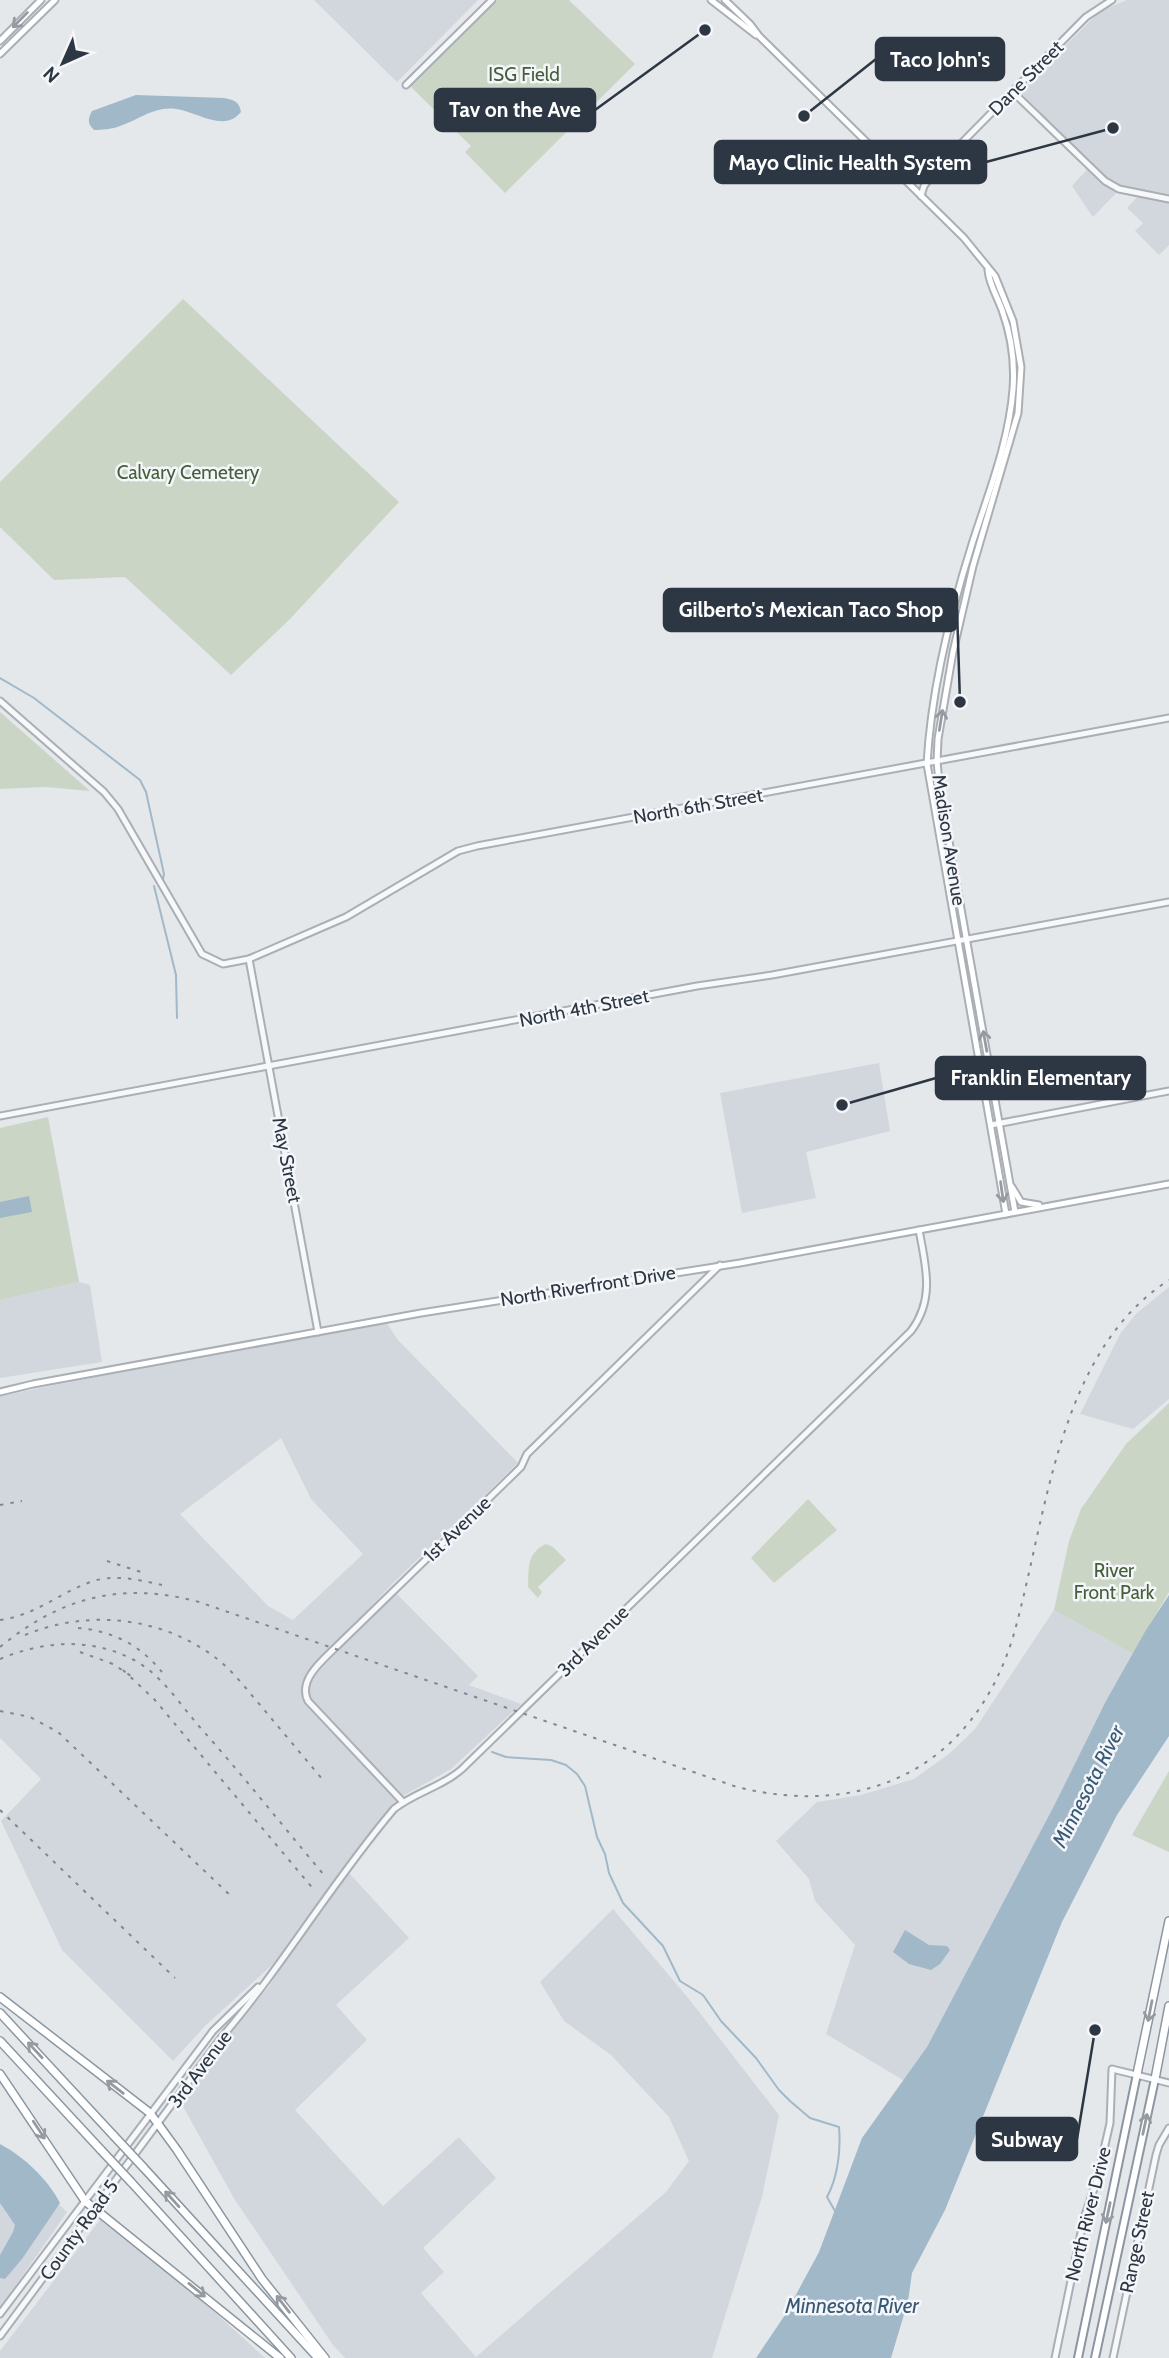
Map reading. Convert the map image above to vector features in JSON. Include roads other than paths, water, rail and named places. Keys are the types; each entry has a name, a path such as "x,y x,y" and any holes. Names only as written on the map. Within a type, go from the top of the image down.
{"highway":[{"path":"1078,2358 1169,1921"},
{"path":"0,1997 150,2113 262,2278 325,2358"},
{"path":"1095,2358 1169,2006"},
{"path":"0,2013 317,2358"},
{"path":"0,2041 291,2358"},
{"path":"0,2074 85,2201 280,2358"}],"main road":[{"path":"0,41 41,0"},
{"path":"0,54 55,0"},
{"name":"Madison Avenue","path":"711,0 759,36"},
{"name":"Madison Avenue","path":"724,0 964,238 995,276 1013,321 1021,367 1019,401 1012,437 964,603 944,700 937,762 941,799 1015,1212"},
{"name":"Madison Avenue","path":"988,270 1011,344 1012,400 1005,435 966,564 949,632 932,715 927,764 1006,1214"},
{"path":"1010,1180 1021,1202 1045,1206"},
{"name":"North Riverfront Drive","path":"0,1390 421,1313 720,1265 1169,1184"}],"street":[{"path":"406,85 492,0"},
{"name":"Dane Street","path":"921,196 924,186 937,168 1086,17 1112,0"},
{"path":"1013,92 1105,181 1119,189 1169,199"},
{"path":"0,701 104,792 118,809 202,954 223,964 248,959"},
{"name":"North 6th Street","path":"248,959 346,917 458,851 1169,718"},
{"name":"North 4th Street","path":"0,1116 1169,902"},
{"name":"May Street","path":"248,959 318,1332"},
{"path":"991,1125 1169,1091"},
{"name":"3rd Avenue","path":"158,2123 252,2002 265,1980 383,1822 403,1802 445,1782 462,1769 917,1324 926,1303 928,1285 919,1230"},
{"name":"1st Avenue","path":"403,1802 308,1701 305,1689 311,1675 337,1646 521,1467 527,1454 720,1265"},
{"name":"3rd Avenue","path":"150,2113 213,2031 265,1980"},
{"name":"North River Drive","path":"1055,2358 1084,2218 1097,2180 1110,2123 1112,2069 1137,2074"},
{"path":"1137,2074 1169,2083"},
{"name":"County Road 5","path":"0,2314 150,2113"},
{"name":"County Road 5","path":"0,2336 158,2123"},
{"name":"Range Street","path":"1113,2358 1158,2145 1169,2128"}],"water":[{"path":"136,95 231,99 239,105 241,112 227,121 219,121 168,109 154,111 114,128 92,128 89,121 92,111"},
{"path":"29,1196 32,1212 0,1218 0,1202"},
{"name":"Minnesota River","path":"1169,1595 1169,1736 1117,1815 1062,1922 945,2210 912,2273 908,2301 891,2358 756,2358 785,2315 819,2252 862,2138 927,2047 1106,1701"},
{"path":"905,1930 929,1945 947,1946 950,1950 940,1964 931,1970 909,1964 893,1952"},
{"path":"0,2144 34,2169 49,2185 60,2203 5,2279 0,2278 0,2255 15,2225 0,2203"}],"waterway":[{"path":"0,678 34,698 140,780 146,792 163,879"},
{"path":"154,886 176,975 177,1018"},
{"path":"492,1752 506,1757 551,1760 566,1765 577,1774 585,1786 597,1837 623,1903 663,1946 680,1981 703,1995 721,2021 756,2058 790,2101 810,2118 839,2127 838,2163 827,2197 835,2211"}],"railway":[{"path":"0,1647 23,1630 69,1605 118,1594 171,1596 199,1602 737,1787 784,1795 829,1795 870,1788 908,1773 942,1750 971,1720 995,1682 1013,1637 1061,1442 1079,1394 1102,1350 1131,1311 1169,1280"},
{"path":"0,1505 22,1501"},
{"path":"107,1561 144,1573"},
{"path":"0,1620 26,1613 97,1580 121,1578 162,1585"},
{"path":"25,1635 75,1622 101,1620 127,1622 176,1635 221,1662 242,1683 323,1780"},
{"path":"78,1628 103,1632 125,1641 145,1654 162,1672"},
{"path":"0,1659 33,1648 67,1644 101,1648 134,1660 168,1689 324,1875"},
{"path":"80,1652 113,1664 131,1676"},
{"path":"123,1670 154,1699 315,1891"},
{"path":"0,1711 30,1717 58,1732 233,1898"},
{"path":"0,1810 175,1978"}],"place":[{"name":"Tav on the Ave","path":"705,30"},
{"name":"Taco John's","path":"804,116"},
{"name":"Mayo Clinic Health System","path":"1113,128"},
{"name":"Gilberto's Mexican Taco Shop","path":"960,702"},
{"name":"Franklin Elementary","path":"842,1105"},
{"name":"Subway","path":"1095,2030"}],"park label":[{"name":"ISG Field","path":"524,74"},
{"name":"Calvary Cemetery","path":"188,472"},
{"name":"River Front Park","path":"1114,1581"}]}
